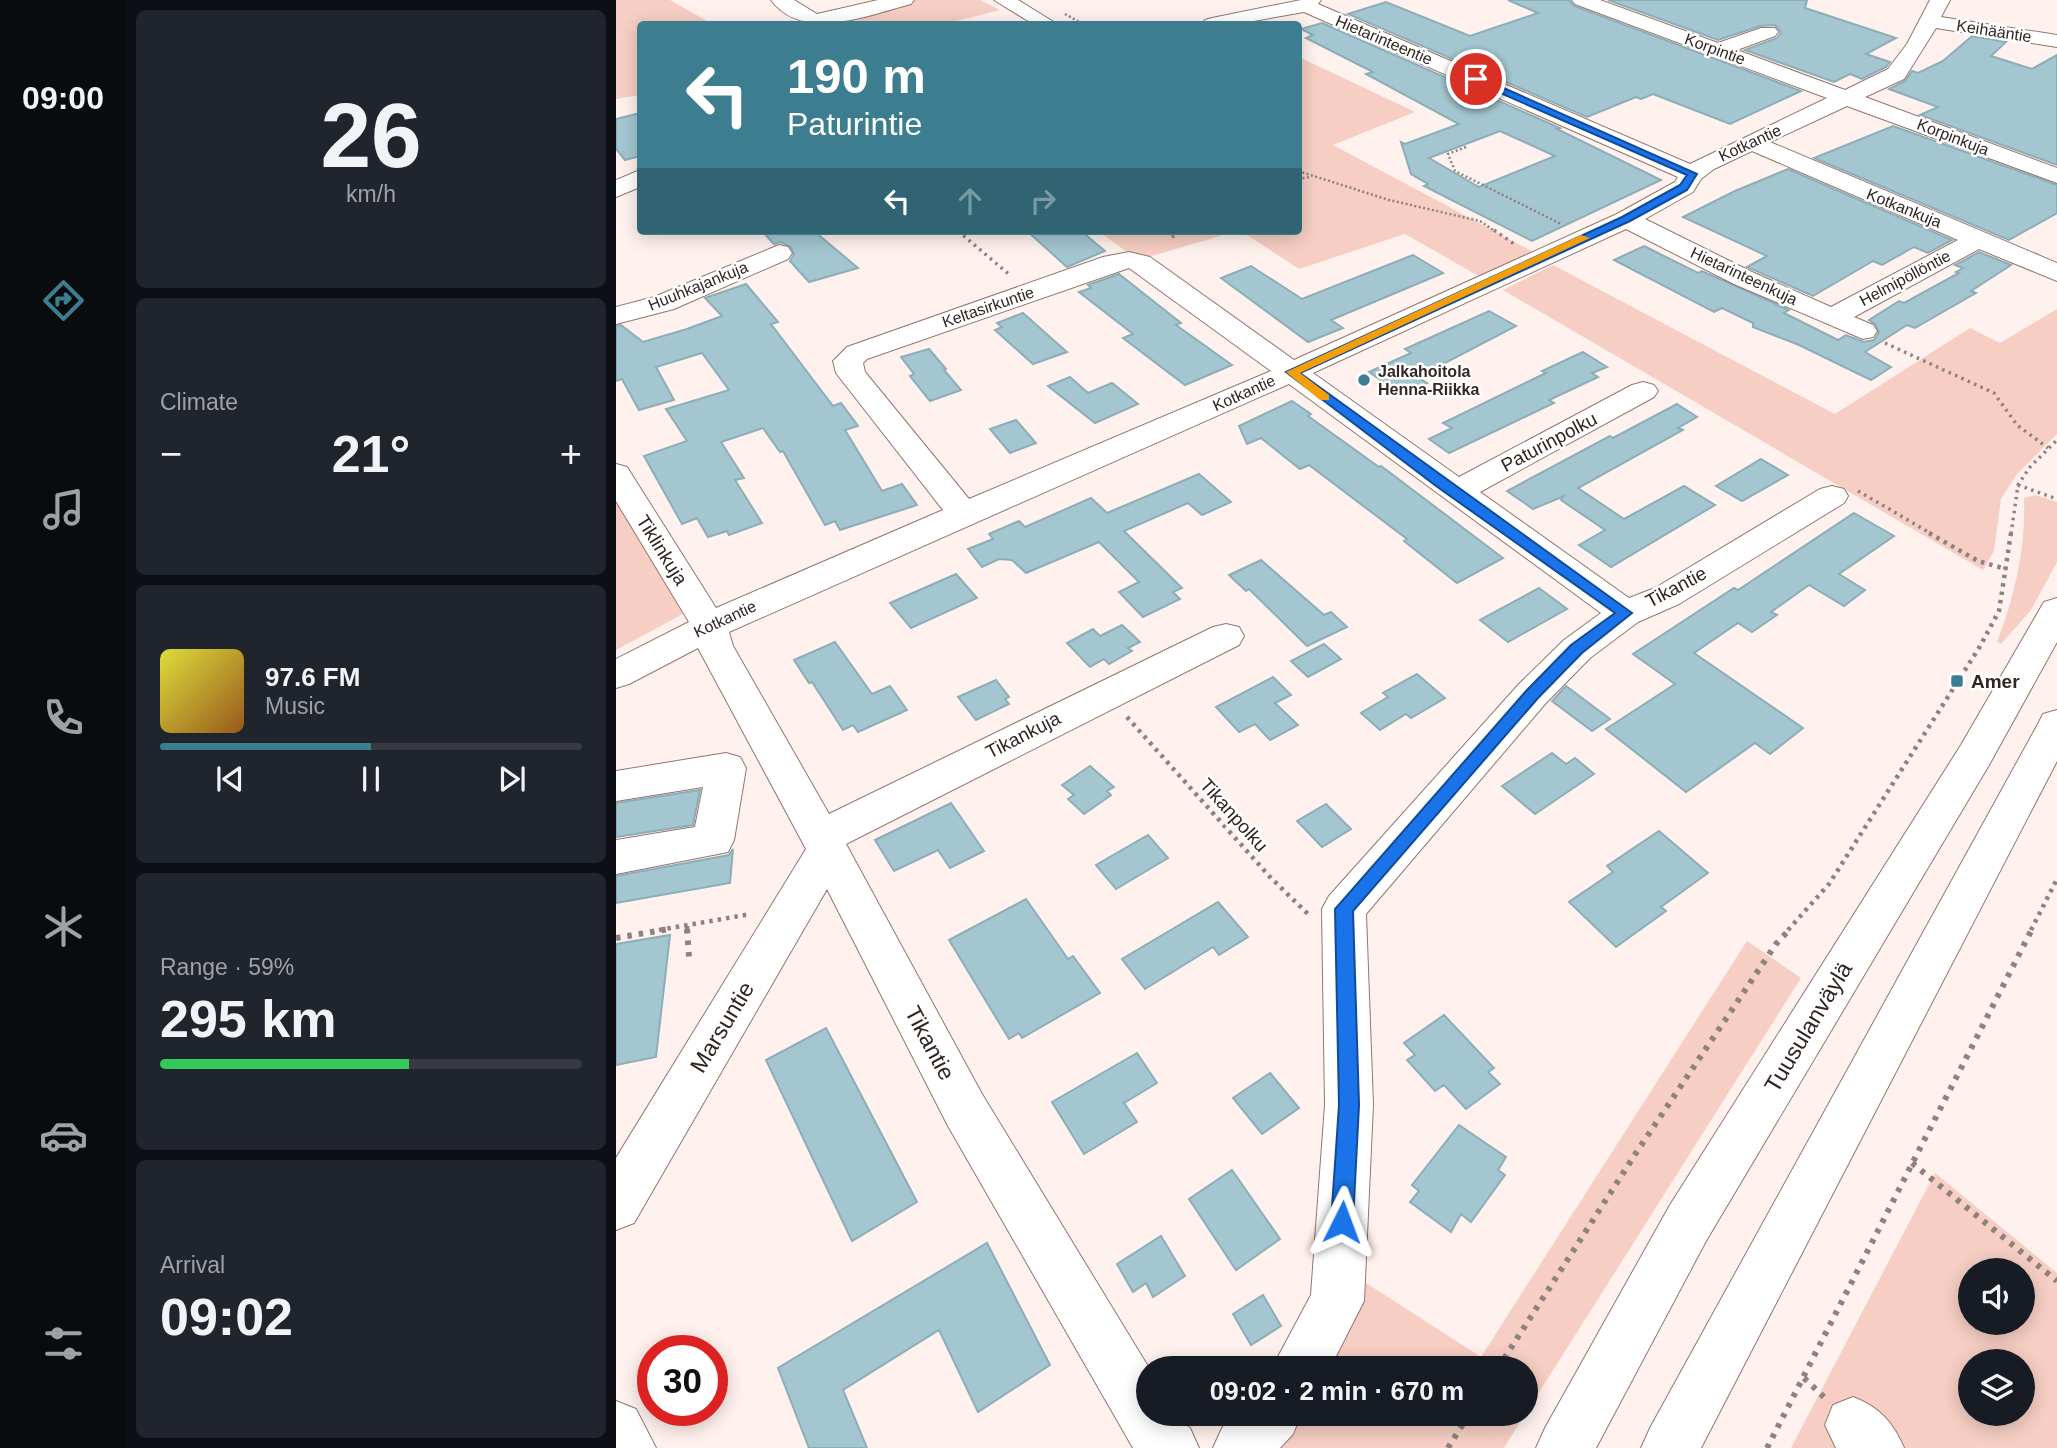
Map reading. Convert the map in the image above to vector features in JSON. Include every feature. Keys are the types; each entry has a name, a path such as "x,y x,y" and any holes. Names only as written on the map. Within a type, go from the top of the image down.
{"street":[{"path":"781,0 806,17 817,20 904,0"},
{"path":"1004,0 1052,17"},
{"name":"Korpintie","path":"1582,0 1848,98"},
{"path":"1219,21 1308,3"},
{"name":"Hietarinteentie","path":"1308,3 1692,174"},
{"name":"Kotkantie","path":"616,675 709,626 1292,372 1626,219 1684,187 1692,174 1706,164 1896,74 1935,11"},
{"name":"Keihääntie","path":"1935,11 2057,41"},
{"path":"1719,50 1768,32"},
{"name":"Korpinkuja","path":"1848,98 2057,176"},
{"name":"Kotkankuja","path":"1752,143 2057,273"},
{"path":"616,190 637,179"},
{"name":"Hietarinteenkuja","path":"1626,219 1743,278 1863,331"},
{"name":"Helmipöllöntie","path":"1833,317 1977,240"},
{"name":"Huuhkajankuja","path":"616,316 664,303 779,253"},
{"name":"Keltasirkuntie","path":"965,516 851,373 848,362 857,353 1112,263 1129,260 1141,263 1455,493 1625,613"},
{"name":"Paturinpolku","path":"1455,493 1643,391"},
{"name":"Tiklinkuja","path":"616,474 709,626"},
{"name":"Tikantie","path":"1307,1356 1337,1301 1349,1105 1344,909 1532,694 1577,649 1625,613 1667,596 1832,496"},
{"name":"Tuusulanväylä","path":"1565,1448 1688,1223 1975,755 2057,610"},
{"name":"Tikantie","path":"709,626 715,646 965,1110 1161,1442 1170,1448"},
{"name":"Tikankuja","path":"824,844 1105,694 1226,636"},
{"path":"1671,1448 2057,724"},
{"path":"616,786 726,768 713,840 616,857"},
{"name":"Marsuntie","path":"616,1205 794,907 824,844"},
{"path":"1242,1448 1262,1426"},
{"path":"616,1429 626,1448"}],"path":[{"path":"1466,147 1448,154 1455,171 1586,237"},
{"path":"1302,172 1390,200 1480,220 1537,259"},
{"path":"1302,178 1314,176"},
{"path":"963,235 1029,292"},
{"path":"1863,331 1994,393 2002,409 2022,433 2048,449"},
{"path":"1506,1356 1636,1153 1776,944 1829,884 1979,648 1999,611 2018,485 2030,467 2057,440"},
{"path":"2018,485 2057,499"},
{"path":"1832,496 1858,491 1978,561 2006,569"},
{"name":"Tikanpolku","path":"1105,694 1272,878 1346,951"},
{"path":"1767,1448 2057,879"},
{"path":"616,938 794,907"},
{"path":"687,926 689,957"},
{"path":"1912,1163 2057,1281"},
{"path":"1448,1448 1462,1426"}],"shaded area":[{"path":"616,0 670,0 707,21 637,21 637,96 616,99"},
{"path":"911,0 980,0 1000,10 957,21 851,21 849,15"},
{"path":"1302,58 1415,112 1333,145 1539,255 1484,279 1405,234 1299,269 1247,235 1302,235"},
{"path":"1104,235 1223,235 1138,260"},
{"path":"1553,265 1835,414 1970,328 2000,343 2057,309 2057,434 2017,474 2001,499 1994,551 1983,570 1503,290"},
{"path":"616,493 683,614 616,650"},
{"path":"2036,495 2057,502 2057,562 2031,610 2001,644 1997,642 2014,589 2021,553 2024,498"},
{"path":"1747,941 1801,978 1538,1394 1538,1356 1482,1356"},
{"path":"1935,1173 2057,1273 2057,1448 1791,1448"},
{"path":"1346,1270 1479,1356 1317,1356 1346,1303"},
{"path":"1274,1426 1518,1426 1504,1448 1253,1448"}],"building":[{"path":"1508,0 1569,0 1574,6 1801,91 1730,124 1653,94 1641,99 1636,97 1587,117 1348,14 1386,2 1470,36 1538,13"},
{"path":"1608,0 1807,0 1805,8 1896,38 1866,54 1890,62 1886,67 1862,79 1850,74 1834,82 1745,50 1777,38 1781,32 1775,25 1760,26 1718,40"},
{"path":"1322,23 1560,128 1557,129 1661,180 1532,241 1424,186 1428,184 1411,174 1401,142 1405,144 1459,124 1366,74 1373,72 1306,38 1313,35 1302,29","holes":["1500,131 1555,156 1479,187 1429,158"]},
{"path":"1972,36 2006,42 1991,56 2032,69 2057,55 2057,165 1920,115 1938,107 1889,89 1905,81 1912,71 1918,73 1943,61"},
{"path":"637,114 637,157 625,160 616,149 616,119"},
{"path":"1893,126 2057,185 2057,213 2009,240 1814,158"},
{"path":"1788,169 1952,240 1928,253 1914,247 1882,265 1873,261 1813,296 1747,267 1767,256 1683,217"},
{"path":"766,235 819,235 858,268 809,282 790,261 794,254 790,246 780,242 774,244"},
{"path":"1031,235 1086,235 1105,251 1067,267"},
{"path":"1644,246 1698,273 1702,271 1789,310 1784,313 1838,340 1846,335 1864,342 1874,340 1879,332 1869,320 1899,301 1904,303 1959,273 1956,272 1963,268 1955,265 1979,252 2011,265 1971,291 1976,293 1915,328 1907,325 1865,352 1891,367 1871,380 1799,345 1753,327 1753,323 1722,308 1714,312 1614,260"},
{"path":"1413,255 1443,273 1331,320 1343,328 1308,342 1221,278 1251,266 1302,299"},
{"path":"1119,274 1181,323 1176,325 1232,365 1185,385 1123,338 1133,334 1079,292 1091,288 1088,285"},
{"path":"746,284 778,322 771,324 833,406 841,403 858,426 845,430 882,491 902,484 917,505 840,530 835,521 825,525 783,451 780,452 763,428 721,442 744,478 735,480 762,523 729,535 727,531 708,537 697,518 682,524 644,456 687,441 666,409 729,390 702,353 656,367 674,400 639,410 622,379 616,381 616,326 621,325 643,342 687,329 722,316 705,298"},
{"path":"1489,311 1516,326 1418,377 1427,383 1402,395 1369,372 1411,353 1405,349"},
{"path":"1023,313 1067,352 1033,364 995,330 1002,327 997,323"},
{"path":"929,349 961,390 930,401 910,376 914,374 901,357"},
{"path":"1583,352 1607,367 1592,373 1598,377 1549,400 1554,403 1449,453 1429,439 1452,428 1443,423"},
{"path":"1070,377 1088,393 1112,383 1138,404 1095,423 1048,386"},
{"path":"1292,401 1311,414 1308,416 1381,466 1503,558 1457,583 1404,541 1407,539 1309,465 1300,469 1261,438 1247,444 1239,426"},
{"path":"1677,404 1697,417 1678,428 1683,430 1578,488 1624,519 1684,486 1715,505 1611,567 1579,545 1605,530 1561,500 1564,496 1533,509 1507,491 1610,436 1613,438"},
{"path":"1016,420 1036,443 1010,453 990,429"},
{"path":"1761,459 1788,475 1742,501 1716,486"},
{"path":"1199,474 1231,502 1202,515 1188,503 1124,531 1182,588 1173,592 1180,599 1143,617 1119,592 1139,582 1099,542 1026,573 1012,560 999,559 982,567 968,549 993,539 989,534 1019,521 1025,527 1091,498 1107,513"},
{"path":"1854,513 1894,536 1839,574 1865,590 1844,606 1809,585 1771,612 1777,615 1752,632 1738,623 1694,653 1803,728 1770,754 1755,743 1686,792 1606,729 1675,684 1633,654 1734,588 1738,590"},
{"path":"1261,560 1324,615 1331,612 1347,627 1307,646 1249,589 1246,591 1229,575"},
{"path":"956,574 977,598 911,628 890,603"},
{"path":"1539,588 1567,609 1508,642 1480,620"},
{"path":"1122,625 1140,642 1128,648 1132,651 1109,664 1104,659 1090,667 1067,643 1093,629 1100,636"},
{"path":"835,642 872,694 890,686 907,710 858,732 853,725 843,730 812,682 809,683 794,660"},
{"path":"1324,644 1341,659 1308,677 1291,661"},
{"path":"1417,674 1445,698 1411,718 1406,714 1380,730 1361,713 1388,697 1383,693"},
{"path":"1273,677 1291,695 1275,703 1298,725 1270,740 1255,724 1239,732 1216,707"},
{"path":"996,680 1009,697 1005,699 1009,704 976,720 958,697"},
{"path":"1566,686 1610,719 1592,731 1552,701"},
{"path":"1552,753 1566,764 1575,758 1594,774 1535,814 1502,786"},
{"path":"1090,766 1114,787 1107,791 1111,795 1084,814 1068,799 1074,795 1062,785"},
{"path":"700,790 693,825 616,837 616,803"},
{"path":"951,803 984,851 950,868 938,850 894,871 875,840"},
{"path":"1326,804 1351,829 1322,847 1297,821"},
{"path":"1659,831 1708,873 1661,907 1666,911 1616,947 1569,902 1613,872 1607,866"},
{"path":"1148,835 1168,858 1116,889 1096,865"},
{"path":"733,849 730,883 616,903 616,876 729,855"},
{"path":"1026,899 1068,959 1073,956 1100,993 1022,1038 1019,1033 1009,1039 949,940"},
{"path":"1218,902 1248,937 1219,955 1213,947 1145,989 1122,959"},
{"path":"670,935 656,1057 616,1065 616,944"},
{"path":"1444,1015 1494,1068 1488,1072 1500,1084 1466,1109 1444,1085 1435,1091 1407,1060 1415,1055 1404,1043"},
{"path":"826,1028 917,1202 852,1241 766,1060"},
{"path":"1137,1053 1157,1083 1124,1103 1137,1122 1084,1154 1052,1102"},
{"path":"1270,1073 1299,1108 1262,1134 1233,1098"},
{"path":"1459,1125 1506,1157 1498,1170 1505,1175 1471,1222 1461,1214 1451,1232 1410,1202 1419,1191 1412,1185"},
{"path":"1232,1170 1280,1239 1236,1270 1189,1199"},
{"path":"1161,1236 1185,1276 1153,1297 1146,1283 1133,1292 1117,1264"},
{"path":"987,1243 1050,1365 978,1412 939,1330 843,1390 867,1448 809,1448 778,1368"},
{"path":"1263,1295 1281,1326 1251,1345 1233,1314"}],"slow traffic":[{"path":"1325,398 1292,372 1585,238"}],"place":[{"name":"Jalkahoitola Henna-Riikka","path":"1364,380"},
{"name":"Amer","path":"1957,681"}],"route":[{"path":"1342,1222 1349,1105 1344,909 1532,694 1577,649 1625,613 1441,483 1292,372 1626,219 1684,187 1692,174 1476,79"}]}
